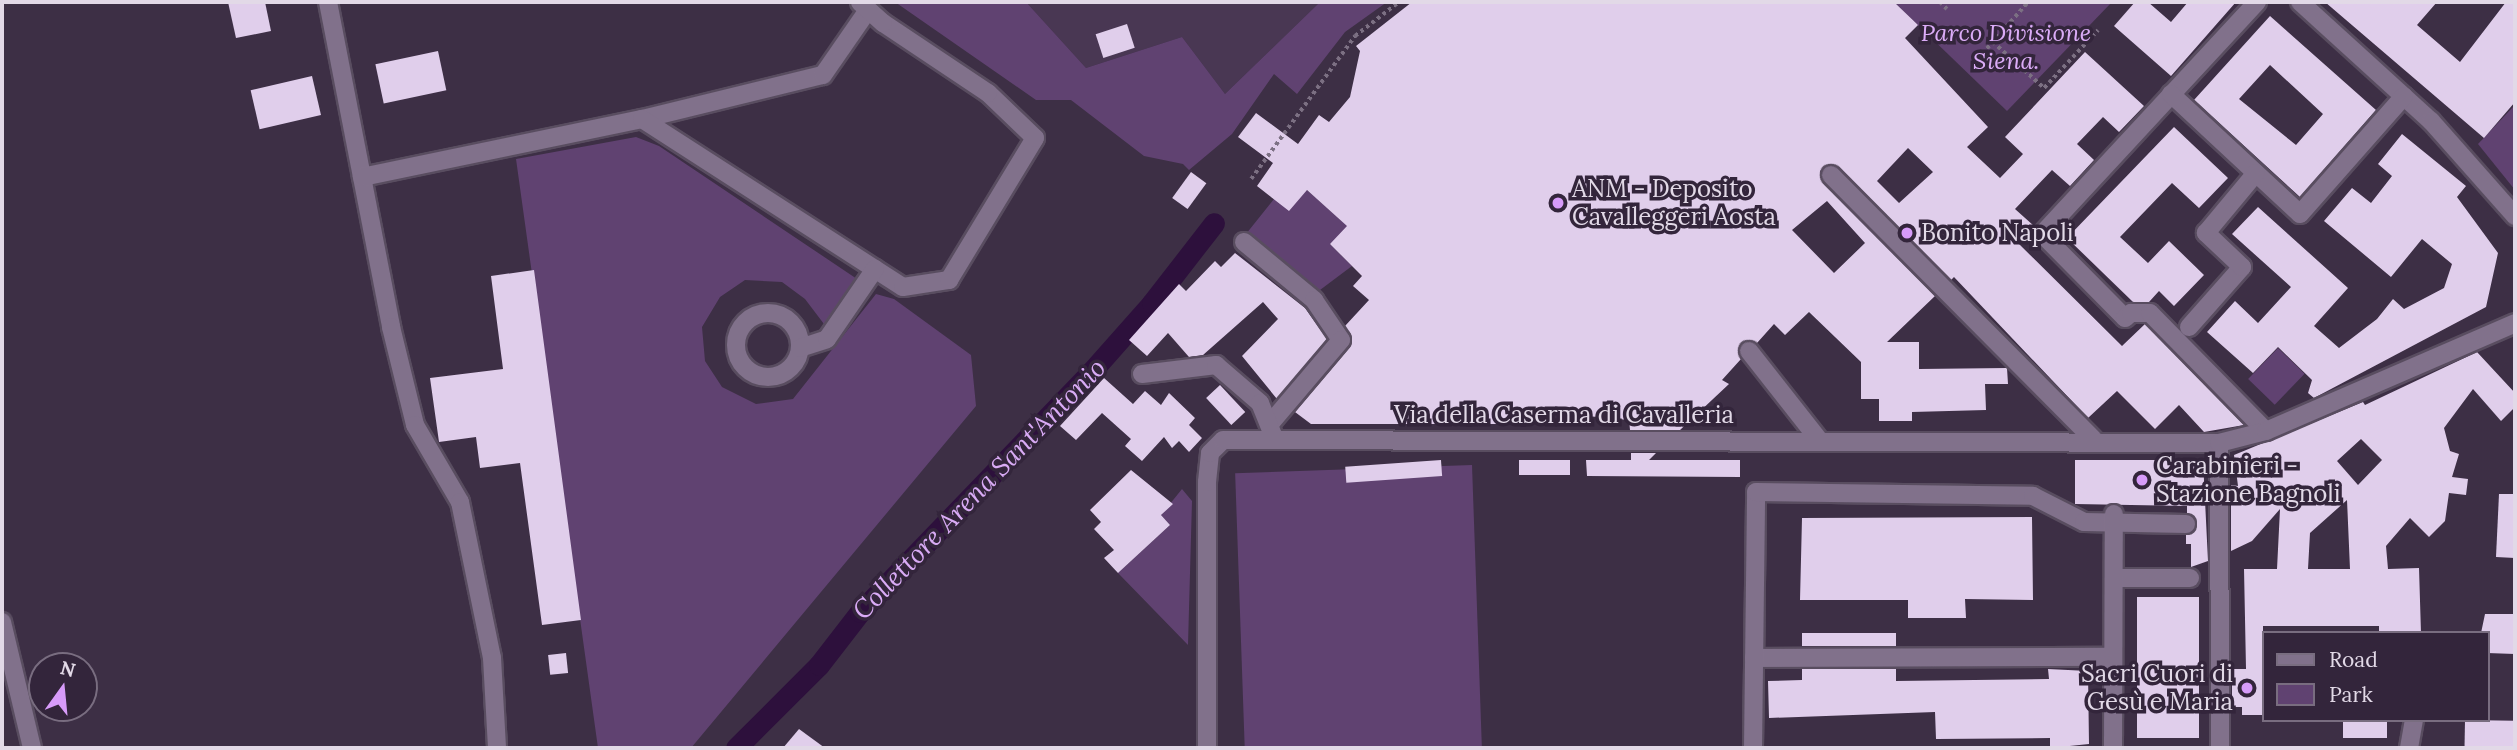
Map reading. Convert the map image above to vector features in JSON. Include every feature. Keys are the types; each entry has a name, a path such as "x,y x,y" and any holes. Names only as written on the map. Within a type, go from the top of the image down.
{"street":[{"path":"328,2 350,125 415,425 460,502 492,658 497,748"},
{"path":"2257,2 2042,234 2125,318 2131,313 2150,313 2266,431"},
{"path":"2301,2 2404,96 2515,216"},
{"path":"362,177 642,119 823,75 864,6 988,93 1035,138 949,280 903,287 642,119"},
{"path":"2171,94 2300,214 2404,96"},
{"path":"2189,327 2242,267 2206,233 2256,173"},
{"path":"1831,175 2093,439"},
{"path":"1142,374 1216,365 1260,403 1272,431 1341,340 1314,300 1244,242"},
{"path":"800,348 827,339 875,269"},
{"name":"Via della Caserma di Cavalleria","path":"1207,748 1210,453 1223,440 1272,431 1819,440 2093,439 2219,443 2266,431 2515,323"},
{"path":"1749,351 1819,440"},
{"path":"2219,443 2220,748"},
{"path":"1753,748 1756,492 2033,496 2084,522 2114,518 2186,524"},
{"path":"2113,748 2114,518"},
{"path":"2114,578 2190,579"},
{"path":"2,622 32,748"},
{"path":"1754,658 2113,657"},
{"path":"2409,748 2414,722"}],"path":[{"path":"1251,179 1355,36 1399,2"},
{"path":"1940,2 1947,9"},
{"path":"1973,64 2028,2"},
{"path":"1993,42 2044,88 2098,30"}],"shaded area":[{"path":"1026,2 1320,2 1225,94 1182,37 1086,68"}],"green space":[{"path":"895,2 1026,2 1086,68 1182,37 1225,94 1320,2 1387,2 1345,32 1297,94 1274,74 1232,134 1189,170 1183,164 1144,156 1071,100 1036,100"},
{"name":"Parco Divisione Siena.","path":"1894,2 2112,2 2007,111"},
{"path":"2513,107 2515,108 2515,190 2478,144"},
{"path":"636,137 659,146 857,279 827,328 805,299 782,282 745,280 720,297 702,327 705,361 722,387 756,404 793,399 876,294 894,299 971,355 976,406 691,748 598,748 516,159"},
{"path":"1307,190 1350,228 1330,244 1352,266 1316,293 1246,234 1274,199"},
{"path":"2278,348 2305,374 2275,405 2248,379"},
{"path":"1472,465 1482,748 1245,748 1235,473"},
{"path":"1182,489 1192,501 1188,645 1118,573 1170,525 1161,515"}],"building":[{"path":"228,2 265,2 271,31 236,38"},
{"path":"1412,2 1894,2 1918,25 1905,38 1988,127 1967,147 2000,178 2023,154 2005,137 2085,52 2144,106 2119,132 2103,117 2077,144 2094,160 2070,186 2052,170 2015,209 2034,226 2019,244 2122,346 2145,324 2244,425 2204,432 2179,405 2155,429 2117,391 2088,418 1954,277 1951,280 1839,167 1829,164 1820,171 1823,183 1935,296 1887,342 1919,342 1919,369 2007,368 2008,384 1985,384 1986,410 1912,412 1912,421 1879,421 1879,399 1861,399 1861,362 1809,312 1785,335 1774,324 1757,343 1741,343 1738,352 1741,359 1722,380 1729,384 1680,430 1630,430 1629,420 1513,409 1527,424 1311,424 1295,412 1350,347 1352,340 1345,326 1369,300 1353,286 1362,276 1330,244 1347,226 1307,190 1289,211 1257,186 1273,163 1238,137 1256,113 1298,144 1319,115 1329,122 1350,97 1360,51 1356,46","holes":["1908,148 1933,172 1899,203 1877,181","1827,201 1865,243 1834,273 1792,230"]},
{"path":"2135,2 2148,2 2171,22 2188,2 2236,2 2171,76 2114,26"},
{"path":"2325,2 2437,2 2417,25 2460,62 2506,2 2515,2 2515,102 2484,138"},
{"path":"2270,16 2376,110 2300,197 2194,100","holes":["2270,65 2323,114 2296,145 2239,99"]},
{"path":"1127,24 1135,48 1103,58 1096,34"},
{"path":"438,51 446,90 384,103 375,64"},
{"path":"312,76 321,115 260,129 251,90"},
{"path":"2174,127 2228,178 2199,208 2172,183 2120,237 2148,263 2169,241 2204,275 2174,306 2159,291 2149,302 2133,302 2067,238"},
{"path":"2402,134 2466,186 2457,197 2498,253 2486,307 2314,398 2308,393 2312,380 2278,347 2253,373 2207,332 2235,301 2258,323 2291,287 2232,234 2258,207 2348,288 2314,326 2339,348 2377,319 2393,299 2404,309 2444,288 2452,264 2422,239 2391,277 2324,221 2352,188 2371,203 2392,176 2378,164"},
{"path":"1191,172 1206,183 1188,209 1172,198"},
{"path":"1235,253 1305,308 1327,339 1277,399 1242,356 1278,319 1263,302 1203,355 1189,357 1168,333 1147,356 1129,340 1179,284 1186,291 1215,261 1221,267"},
{"path":"534,270 581,620 542,625 520,463 480,468 476,437 439,442 430,378 503,369 491,276"},
{"path":"2477,352 2515,393 2515,407 2501,421 2473,389 2444,428 2450,451 2459,454 2452,477 2468,479 2466,495 2449,493 2445,521 2429,537 2410,518 2386,546 2388,569 2419,568 2421,631 2379,631 2379,626 2263,626 2262,715 2242,715 2242,707 2232,707 2232,669 2246,669 2244,569 2277,569 2280,509 2252,541 2231,551 2231,485 2238,486 2234,455 2363,402 2365,405","holes":["2361,439 2382,460 2358,485 2337,461","2347,500 2350,569 2308,569 2310,533"]},
{"path":"1104,378 1133,404 1145,391 1161,405 1169,393 1195,418 1189,425 1202,438 1189,452 1179,441 1172,448 1164,437 1142,461 1125,446 1131,439 1102,413 1076,440 1060,426"},
{"path":"1220,385 1245,412 1231,425 1206,398"},
{"path":"1631,453 1656,453 1649,460 1740,460 1740,477 1587,476 1586,460 1631,460"},
{"path":"1441,460 1442,476 1346,483 1345,467"},
{"path":"1519,460 1570,460 1570,475 1519,475"},
{"path":"2075,460 2203,460 2208,561 2191,567 2191,544 2186,544 2186,535 2197,524 2187,513 2187,506 2075,504"},
{"path":"1131,470 1173,504 1161,515 1170,525 1118,573 1104,558 1114,550 1094,529 1101,522 1090,510"},
{"path":"2499,494 2515,494 2515,558 2496,557"},
{"path":"2032,517 2033,600 1965,599 1966,618 1908,618 1908,600 1800,600 1802,518"},
{"path":"2137,597 2199,597 2199,738 2137,738"},
{"path":"2485,614 2515,614 2515,654 2489,653 2489,631 2481,631"},
{"path":"1802,633 1896,633 1896,646 1802,646"},
{"path":"566,653 568,673 550,675 548,655"},
{"path":"1802,669 1896,669 1896,681 2049,679 2048,669 2088,671 2089,744 2050,748 2050,738 1936,739 1935,712 1769,718 1768,681 1802,680"},
{"path":"2515,721 2515,748 2465,748 2465,722"},
{"path":"2343,722 2387,722 2387,738 2343,738"},
{"path":"799,729 825,748 783,748"}],"waterway":[{"name":"Collettore Arena Sant'Antonio","path":"736,748 819,665 860,612 1091,372 1152,303 1214,223"}],"place":[{"name":"ANM - Deposito Cavalleggeri Aosta","path":"1558,203"},
{"name":"Bonito Napoli","path":"1907,233"},
{"name":"Carabinieri - Stazione Bagnoli","path":"2142,480"},
{"name":"Sacri Cuori di Gesù e Maria","path":"2247,688"}]}
